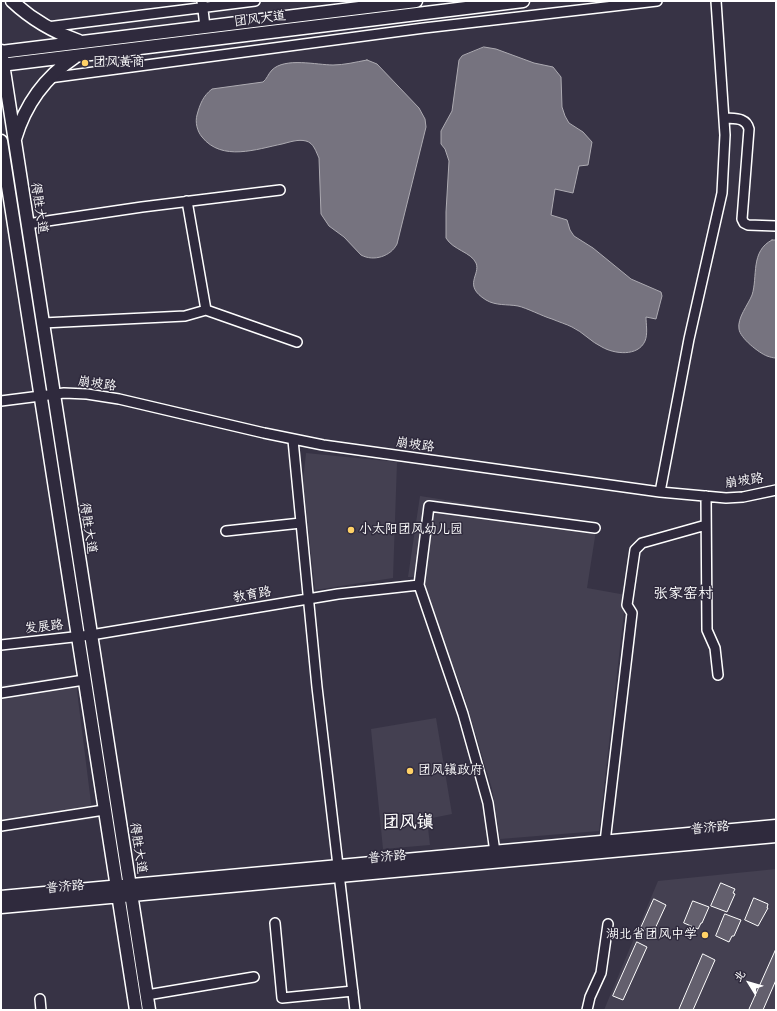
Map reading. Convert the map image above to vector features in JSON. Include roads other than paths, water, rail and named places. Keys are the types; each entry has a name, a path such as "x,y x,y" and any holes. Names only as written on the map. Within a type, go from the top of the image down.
{"main road":[{"path":"12,1 31,17 47,27 82,42"},
{"name":"团风大道","path":"1,51 416,1"},
{"name":"团风大道","path":"2,65 523,1"},
{"name":"得胜大道","path":"1,51 149,1010"},
{"path":"15,142 22,119 41,88 63,65 78,55"},
{"name":"得胜大道","path":"1,143 136,1010"},
{"name":"普济路","path":"338,871 495,852 776,826"},
{"name":"普济路","path":"1,907 130,890 338,871 776,836"},
{"name":"普济路","path":"1,897 117,892"}],"street":[{"path":"47,27 202,4 255,1"},
{"path":"49,78 424,28 657,1"},
{"path":"660,492 689,339 722,193 725,135 716,1"},
{"path":"202,4 205,27"},
{"path":"724,118 742,120 747,124 748,129 742,219 744,223 748,225 776,226"},
{"path":"27,224 142,206 280,190"},
{"path":"187,201 206,310"},
{"path":"43,323 185,316 206,310 297,342"},
{"name":"崩坡路","path":"1,401 72,393 111,398 293,440 660,492 735,498 776,490"},
{"path":"293,440 317,687 355,1010"},
{"path":"706,496 707,630 715,648 718,675"},
{"path":"495,852 488,803 463,714 419,585 429,506 595,528"},
{"path":"226,531 301,523"},
{"path":"605,842 632,613 628,605 635,550 642,543 706,525"},
{"name":"教育路","path":"91,635 308,598 419,585"},
{"name":"发展路","path":"1,645 91,635"},
{"path":"1,693 84,680"},
{"path":"1,826 104,810"},
{"path":"275,923 282,998 353,991"},
{"path":"587,1010 590,998 601,973 608,924"},
{"path":"146,995 254,977"},
{"path":"40,999 41,1010"}],"place":[{"name":"团风黄商","path":"85,63"},
{"name":"小太阳团风幼儿园","path":"351,530"},
{"name":"团风镇政府","path":"410,771"},
{"name":"湖北省团风中学","path":"705,935"}],"district":[{"name":"张家窑村","path":"683,594"},
{"name":"团风镇","path":"408,822"}]}
